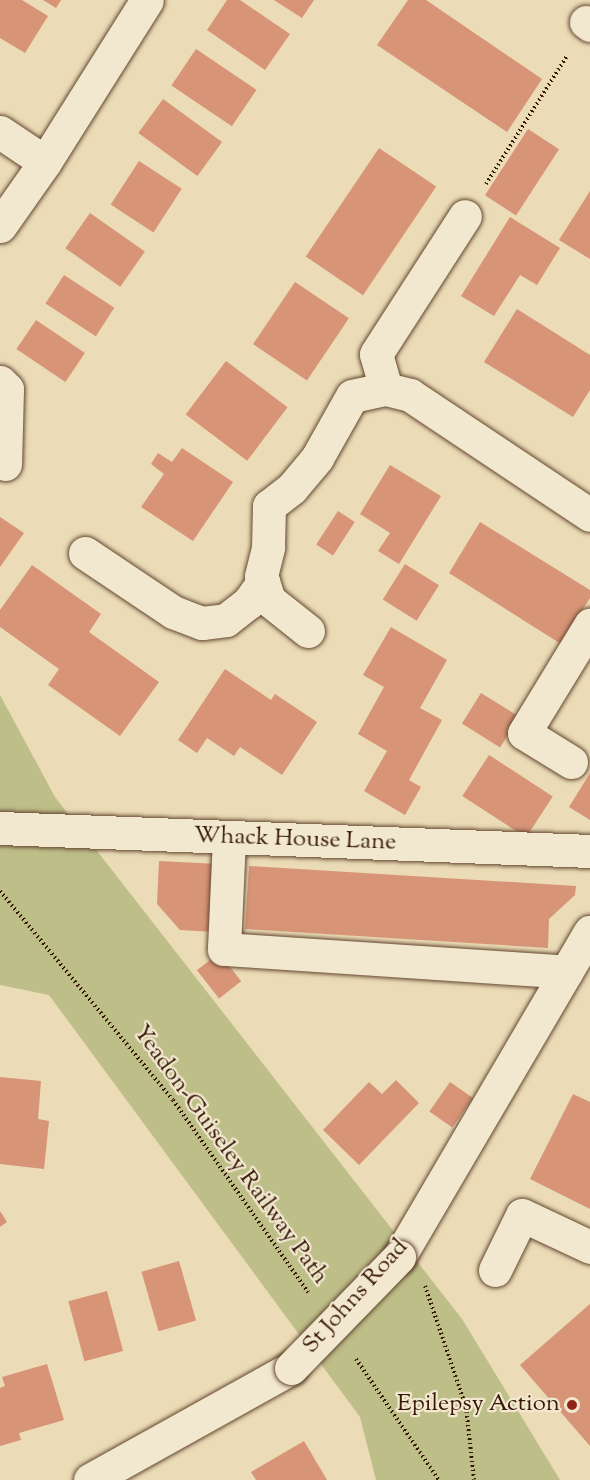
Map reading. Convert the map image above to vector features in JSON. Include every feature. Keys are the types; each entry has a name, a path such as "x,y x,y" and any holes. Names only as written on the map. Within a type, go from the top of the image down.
{"street":[{"path":"0,226 45,162 147,0"},
{"path":"0,132 45,162"},
{"path":"386,389 376,354 465,216"},
{"path":"0,382 7,389 5,464"},
{"path":"308,631 269,600 261,576 268,547 269,506 292,488 317,458 352,396 386,389 410,395 590,515"},
{"path":"85,553 173,612 202,623 226,620 248,603 263,582"},
{"path":"571,762 524,733 590,625"},
{"name":"Whack House Lane","path":"0,828 590,851"},
{"path":"229,838 224,949 566,972"},
{"name":"St Johns Road","path":"90,1480 291,1368 404,1248 590,932"},
{"path":"495,1270 522,1215 590,1247"}],"path":[{"path":"465,216 588,24"},
{"name":"Yeadon-Guiseley Railway Path","path":"0,891 173,1100 313,1298"},
{"path":"404,1248 466,1407 474,1480"},
{"path":"352,1354 439,1480"}],"green space":[{"path":"0,695 55,797 462,1319 560,1480 376,1480 360,1417 49,995 0,985"}],"building":[{"path":"0,0 22,0 48,16 25,53 0,38"},
{"path":"43,0 61,0 56,8"},
{"path":"227,0 240,0 290,34 265,70 207,30"},
{"path":"274,0 314,0 302,18"},
{"path":"408,0 426,0 542,79 507,132 377,45"},
{"path":"196,49 257,90 232,126 171,85"},
{"path":"163,99 222,142 197,176 138,133"},
{"path":"528,129 559,149 516,215 485,195"},
{"path":"379,148 436,187 363,295 306,257"},
{"path":"139,161 182,189 153,232 111,205"},
{"path":"590,191 590,259 559,240"},
{"path":"90,213 145,251 120,287 65,248"},
{"path":"510,217 560,248 537,285 520,275 494,316 461,296"},
{"path":"64,275 114,308 96,336 45,304"},
{"path":"295,282 349,318 307,381 253,344"},
{"path":"517,309 590,355 590,390 573,417 484,362"},
{"path":"36,320 85,353 65,382 16,349"},
{"path":"226,361 287,407 247,461 186,415"},
{"path":"182,448 233,482 193,541 141,507 164,474 151,464 158,453 172,462"},
{"path":"390,465 441,496 399,564 378,551 390,533 360,514"},
{"path":"338,511 355,522 333,555 316,545"},
{"path":"0,517 24,533 0,567"},
{"path":"480,522 590,590 590,598 561,644 449,573"},
{"path":"405,564 439,585 417,621 383,600"},
{"path":"32,565 101,614 89,632 159,682 120,736 48,685 59,669 0,627 0,610"},
{"path":"391,627 447,660 420,708 442,720 409,780 421,787 405,815 364,791 387,751 358,734 384,687 363,675"},
{"path":"225,669 271,700 275,694 317,722 282,775 240,747 234,756 207,738 197,753 178,740"},
{"path":"481,693 519,717 500,747 462,724"},
{"path":"489,755 553,796 526,837 462,796"},
{"path":"590,773 590,820 569,807"},
{"path":"159,861 218,864 215,932 180,930 157,904"},
{"path":"249,866 576,886 575,895 549,919 548,948 245,929"},
{"path":"219,953 241,981 219,999 197,970"},
{"path":"0,1077 41,1081 38,1119 49,1121 44,1169 0,1164"},
{"path":"396,1080 419,1103 359,1165 323,1130 369,1082 382,1094"},
{"path":"450,1082 473,1098 452,1128 429,1111"},
{"path":"573,1094 590,1102 590,1209 530,1179"},
{"path":"0,1211 7,1222 0,1227"},
{"path":"179,1261 196,1321 159,1331 142,1272"},
{"path":"107,1291 123,1351 84,1361 68,1301"},
{"name":"Epilepsy Action","path":"590,1304 590,1446 520,1365"},
{"path":"47,1364 64,1420 19,1433 21,1440 0,1446 0,1388 5,1386 2,1377"},
{"path":"304,1441 327,1480 256,1480 251,1472"}],"place":[{"name":"Epilepsy Action","path":"572,1405"}]}
